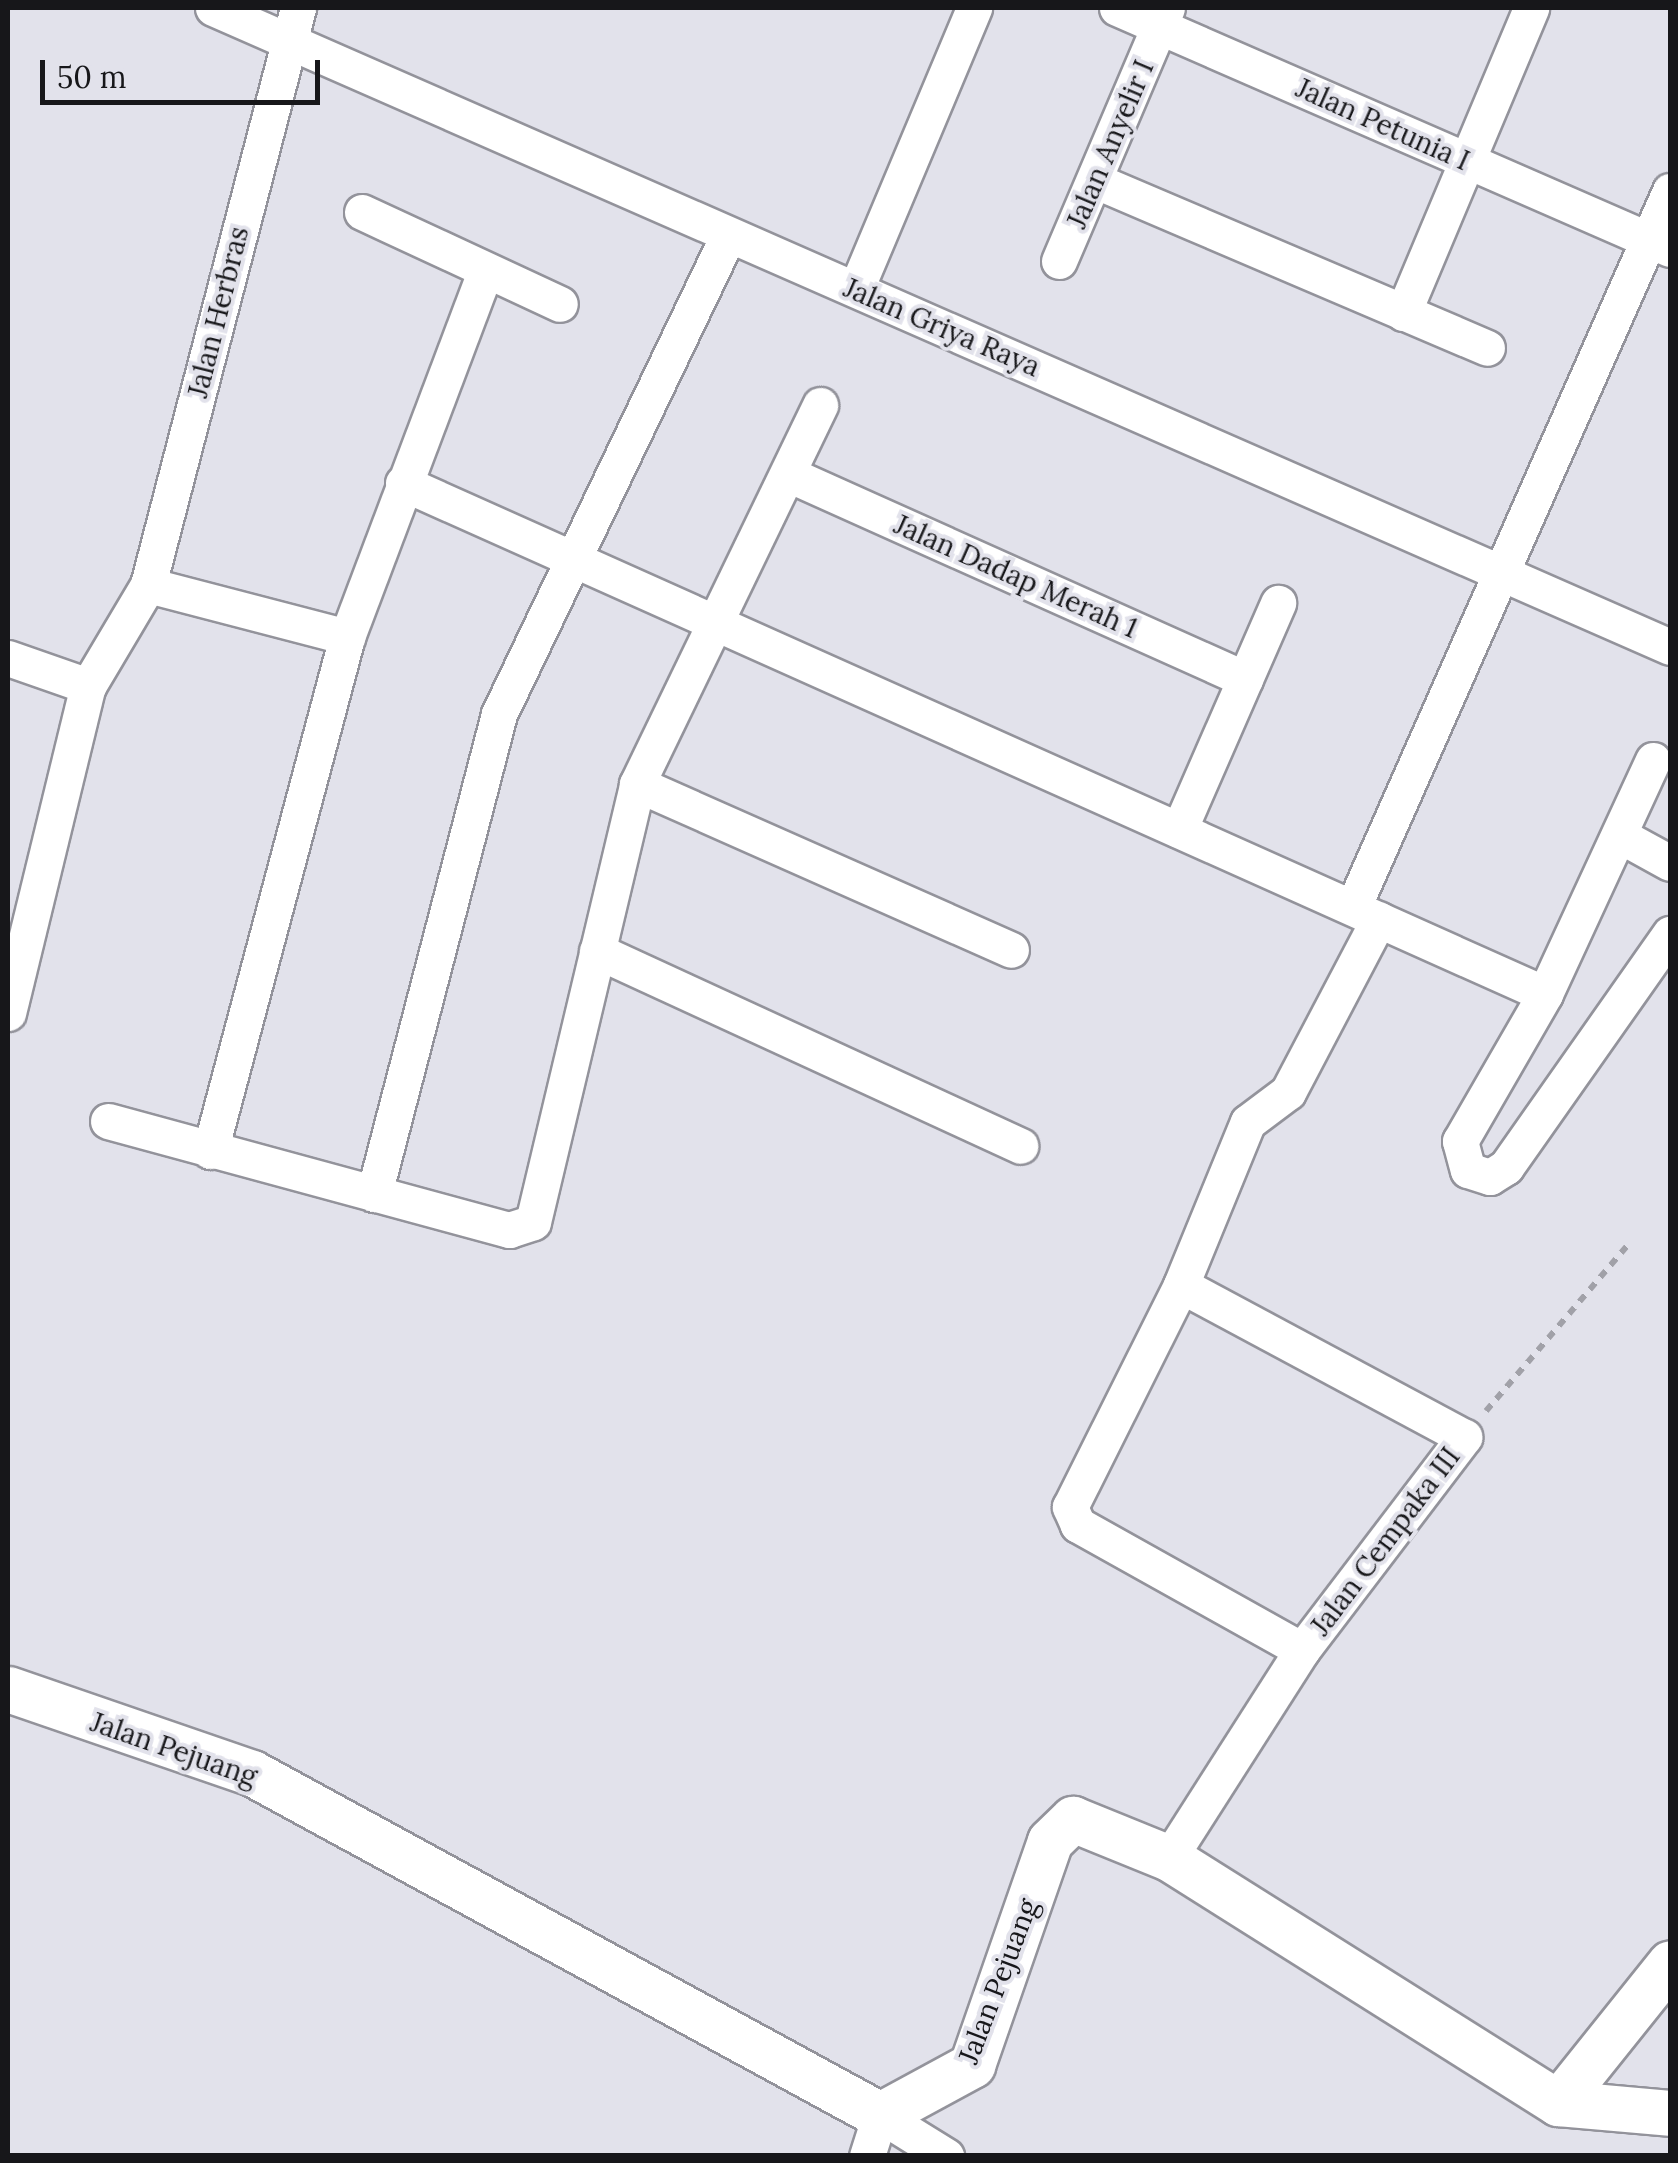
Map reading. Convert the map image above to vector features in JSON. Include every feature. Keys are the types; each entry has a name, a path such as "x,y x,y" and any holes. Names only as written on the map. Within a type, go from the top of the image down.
{"street":[{"name":"Jalan Griya Raya","path":"213,8 293,23 726,240 856,290 1502,568 1670,647"},
{"path":"856,290 974,8"},
{"name":"Jalan Petunia I","path":"1117,8 1163,17 1468,162 1660,245"},
{"path":"1403,313 1531,8"},
{"name":"Jalan Anyelir I","path":"1059,261 1163,17"},
{"name":"Jalan Herbras","path":"8,1013 88,686 148,585 293,23"},
{"path":"1096,181 1486,348"},
{"path":"1302,1650 1070,1517 1182,1286 1248,1122 1288,1092 1366,912 1502,568 1660,245 1670,191"},
{"path":"362,212 560,304"},
{"path":"374,1194 498,714 566,561 726,240"},
{"path":"210,1151 347,637 485,272"},
{"path":"108,1122 509,1230 532,1222 636,784 820,405"},
{"name":"Jalan Dadap Merah 1","path":"788,474 1244,679"},
{"path":"403,483 711,627 1545,994"},
{"path":"148,585 347,637"},
{"path":"1179,830 1278,603"},
{"path":"8,658 88,686"},
{"path":"1652,760 1545,994 1460,1141 1461,1161 1482,1176 1506,1166 1670,934"},
{"path":"636,784 1011,950"},
{"path":"1619,835 1670,863"},
{"path":"597,951 1020,1146"},
{"path":"1182,1286 1464,1437"},
{"name":"Jalan Cempaka III","path":"1169,1858 1302,1650 1464,1437"},
{"name":"Jalan Pejuang","path":"8,1688 252,1773 873,2136 972,2065 1059,1826 1079,1819 1169,1858 1558,2103"},
{"path":"1558,2103 1670,1963"},
{"path":"1558,2103 1670,2113"},
{"path":"873,2136 946,2156"}],"path":[{"name":"Jalan Cempaka III","path":"1464,1437 1628,1244"}]}
